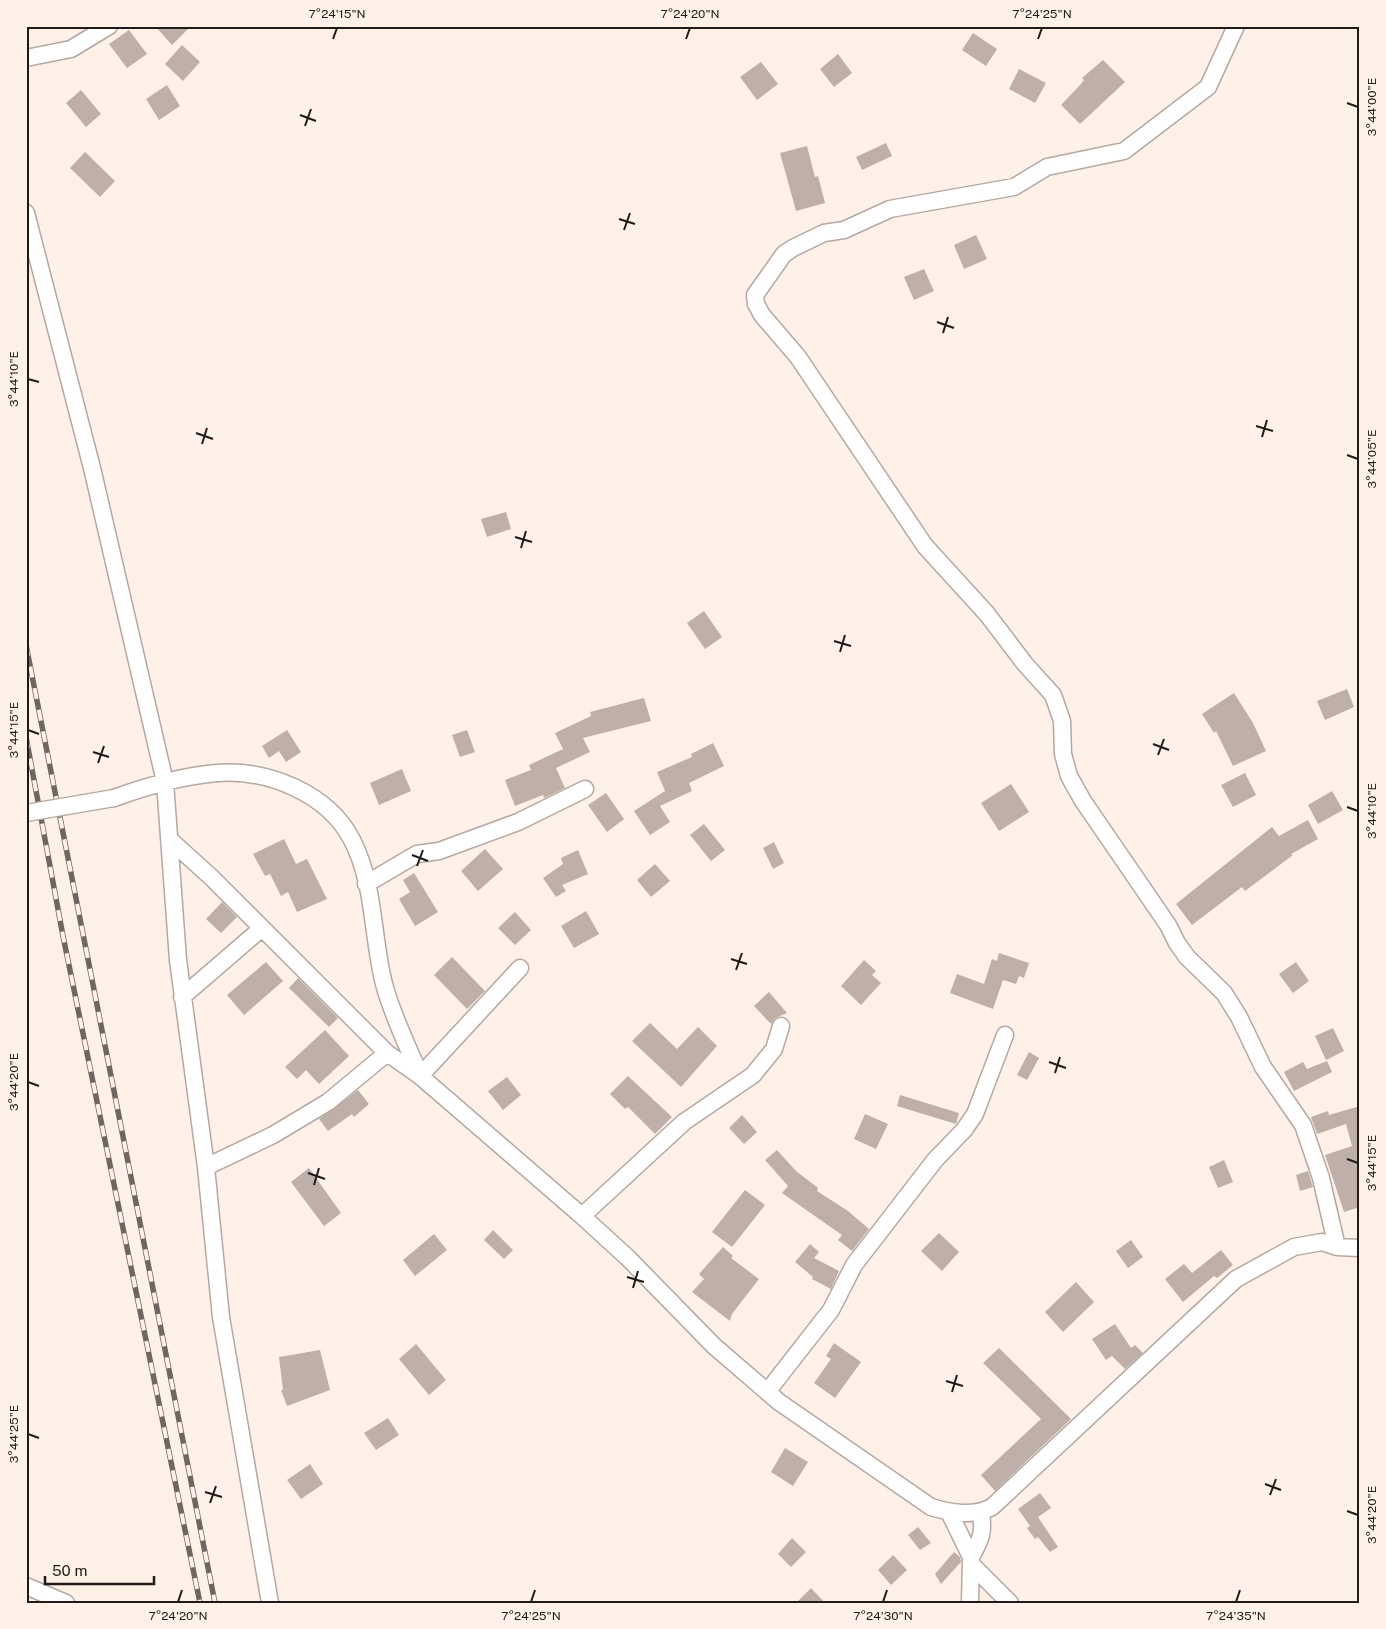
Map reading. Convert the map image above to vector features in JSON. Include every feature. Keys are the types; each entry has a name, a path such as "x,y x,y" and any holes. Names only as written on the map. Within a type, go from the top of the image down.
{"street":[{"path":"26,58 71,48 109,26"},
{"path":"1236,26 1208,87 1124,151 1046,167 1014,187 890,209 844,230 824,233 792,248 784,254 754,295 762,315 798,356 925,546 987,614 1025,664 1053,695 1062,721 1065,761 1069,776 1083,801 1168,925 1177,944 1224,994 1239,1017 1263,1067 1303,1124 1325,1194 1351,1246"},
{"path":"26,213 92,468 165,782 182,997 206,1167 221,1317 270,1603"},
{"path":"26,813 114,798 165,782 218,773 253,776 289,785 314,799 334,814 352,839 366,884 384,984 420,1076"},
{"path":"366,884 417,854 439,851 518,822 585,789"},
{"path":"169,840 212,878 387,1053 420,1076 582,1216 628,1258 714,1346 767,1392 931,1507 949,1512 981,1512 992,1507 1236,1278 1294,1248 1322,1242 1351,1246"},
{"path":"182,997 261,929"},
{"path":"420,1076 520,968"},
{"path":"582,1216 684,1122 753,1075 774,1049 781,1026"},
{"path":"767,1392 831,1310 854,1265 935,1160 964,1130 975,1114 1005,1035"},
{"path":"206,1167 273,1135 328,1102 387,1053"},
{"path":"949,1512 971,1561 1010,1603"},
{"path":"970,1603 971,1561 981,1539 983,1529 981,1512"},
{"path":"26,1586 66,1603"}],"building":[{"path":"155,26 191,26 172,45"},
{"path":"129,30 147,54 127,68 109,44"},
{"path":"973,33 997,49 986,66 962,50"},
{"path":"182,45 200,62 183,81 165,64"},
{"path":"838,54 852,73 834,87 820,69"},
{"path":"1103,60 1125,82 1080,124 1061,105 1081,84 1084,80 1082,78"},
{"path":"761,62 778,84 757,100 740,77"},
{"path":"1019,69 1046,83 1035,103 1009,89"},
{"path":"167,85 180,106 159,120 146,99"},
{"path":"81,90 101,114 86,127 66,103"},
{"path":"886,143 892,156 862,170 856,157"},
{"path":"807,146 815,177 818,176 825,203 796,211 780,153"},
{"path":"85,152 115,181 100,197 70,168"},
{"path":"976,235 987,259 964,269 954,245"},
{"path":"924,269 934,291 914,300 904,277"},
{"path":"506,512 511,529 487,537 481,519"},
{"path":"704,611 722,637 705,649 687,623"},
{"path":"1347,689 1354,707 1325,720 1317,701"},
{"path":"1234,693 1253,723 1266,751 1233,766 1216,731 1214,733 1202,714"},
{"path":"644,698 651,721 583,738 590,752 556,768 565,788 544,798 543,795 515,806 505,780 531,770 529,765 563,749 555,733 591,716 590,712"},
{"path":"287,730 301,752 286,762 279,751 269,758 262,746"},
{"path":"467,730 475,752 460,757 452,735"},
{"path":"713,743 724,766 689,783 692,791 660,806 670,822 650,835 634,811 665,791 657,772 692,757 691,754"},
{"path":"402,769 411,791 379,805 370,783"},
{"path":"1245,773 1256,795 1233,807 1221,785"},
{"path":"1011,784 1029,812 999,831 981,803"},
{"path":"1332,791 1343,810 1318,824 1308,805"},
{"path":"606,793 624,819 607,832 588,805"},
{"path":"1308,820 1318,839 1291,854 1293,855 1245,891 1242,887 1192,925 1176,904 1272,827 1279,836"},
{"path":"704,824 725,850 711,861 690,835"},
{"path":"284,839 296,864 307,859 327,899 297,912 288,892 281,896 270,874 265,876 253,854"},
{"path":"774,842 784,863 773,869 763,848"},
{"path":"485,849 503,869 478,891 461,871"},
{"path":"578,850 588,874 562,885 566,891 556,897 543,878 563,864 561,858"},
{"path":"655,864 670,881 651,897 637,880"},
{"path":"414,873 438,912 415,926 399,899 410,892 403,880"},
{"path":"222,902 237,917 221,933 206,919"},
{"path":"586,911 599,934 574,948 561,926"},
{"path":"515,912 531,930 515,945 498,928"},
{"path":"999,953 1029,963 1024,978 1019,976 1016,984 1003,980 993,1009 950,993 957,974 984,984 992,959 997,961"},
{"path":"452,957 485,991 467,1009 434,975"},
{"path":"864,960 876,971 872,975 881,983 861,1005 841,986"},
{"path":"266,962 283,981 244,1015 227,995"},
{"path":"1296,962 1309,981 1293,993 1279,974"},
{"path":"298,978 338,1018 329,1027 289,988"},
{"path":"769,992 787,1013 775,1018 771,1024 754,1006"},
{"path":"650,1023 677,1049 698,1027 717,1046 681,1087 632,1041"},
{"path":"1333,1028 1344,1051 1326,1060 1315,1036"},
{"path":"325,1030 349,1056 319,1084 306,1070 297,1079 285,1067"},
{"path":"1029,1052 1039,1058 1027,1080 1017,1075"},
{"path":"1327,1061 1332,1072 1294,1091 1284,1072 1303,1062 1307,1069"},
{"path":"628,1076 672,1117 655,1134 628,1107 625,1109 610,1094"},
{"path":"507,1077 521,1095 503,1110 488,1091"},
{"path":"358,1090 369,1104 354,1117 352,1114 328,1131 319,1119"},
{"path":"900,1095 959,1113 956,1124 897,1106"},
{"path":"1360,1106 1360,1207 1344,1212 1325,1155 1352,1146 1346,1124 1317,1134 1311,1117 1328,1111 1329,1115"},
{"path":"865,1114 888,1124 876,1149 854,1139"},
{"path":"742,1115 757,1132 744,1144 729,1128"},
{"path":"777,1150 796,1171 818,1188 817,1191 848,1211 869,1229 852,1251 838,1240 842,1235 782,1193 788,1186 765,1160"},
{"path":"1224,1160 1233,1182 1218,1188 1209,1167"},
{"path":"309,1168 341,1213 324,1226 291,1182"},
{"path":"1308,1171 1313,1187 1300,1191 1296,1175"},
{"path":"745,1190 765,1205 732,1247 712,1232"},
{"path":"493,1230 513,1250 504,1259 484,1240"},
{"path":"939,1233 959,1252 942,1271 921,1251"},
{"path":"434,1234 447,1250 415,1276 403,1260"},
{"path":"1131,1240 1143,1257 1128,1268 1116,1251"},
{"path":"810,1244 819,1252 814,1258 839,1271 831,1289 812,1279 813,1277 795,1262"},
{"path":"723,1247 733,1256 731,1258 759,1279 732,1314 730,1321 692,1292 704,1279 699,1274"},
{"path":"1221,1250 1233,1265 1217,1278 1214,1276 1183,1302 1165,1279 1184,1264 1192,1273"},
{"path":"1076,1282 1094,1302 1063,1332 1045,1312"},
{"path":"1115,1324 1131,1348 1135,1345 1143,1353 1125,1369 1112,1356 1106,1360 1092,1339"},
{"path":"834,1343 861,1362 835,1398 814,1383 831,1359 826,1356"},
{"path":"416,1344 446,1380 429,1395 399,1359"},
{"path":"999,1348 1071,1419 995,1491 981,1475 1041,1419 983,1363"},
{"path":"320,1350 330,1390 287,1406 281,1390 283,1390 279,1357"},
{"path":"388,1418 399,1435 376,1450 364,1433"},
{"path":"785,1448 808,1462 793,1486 771,1472"},
{"path":"310,1464 323,1484 301,1499 287,1480"},
{"path":"1040,1493 1051,1508 1038,1517 1058,1547 1050,1552 1038,1537 1035,1539 1027,1528 1030,1526 1018,1509"},
{"path":"918,1527 931,1543 920,1550 908,1535"},
{"path":"792,1538 806,1552 791,1567 778,1554"},
{"path":"954,1552 960,1557 961,1562 941,1584 935,1574"},
{"path":"893,1555 907,1570 891,1585 878,1570"},
{"path":"811,1588 825,1603 796,1603"}],"railway":[{"path":"26,645 215,1603"},
{"path":"26,737 63,936 200,1603"}]}
